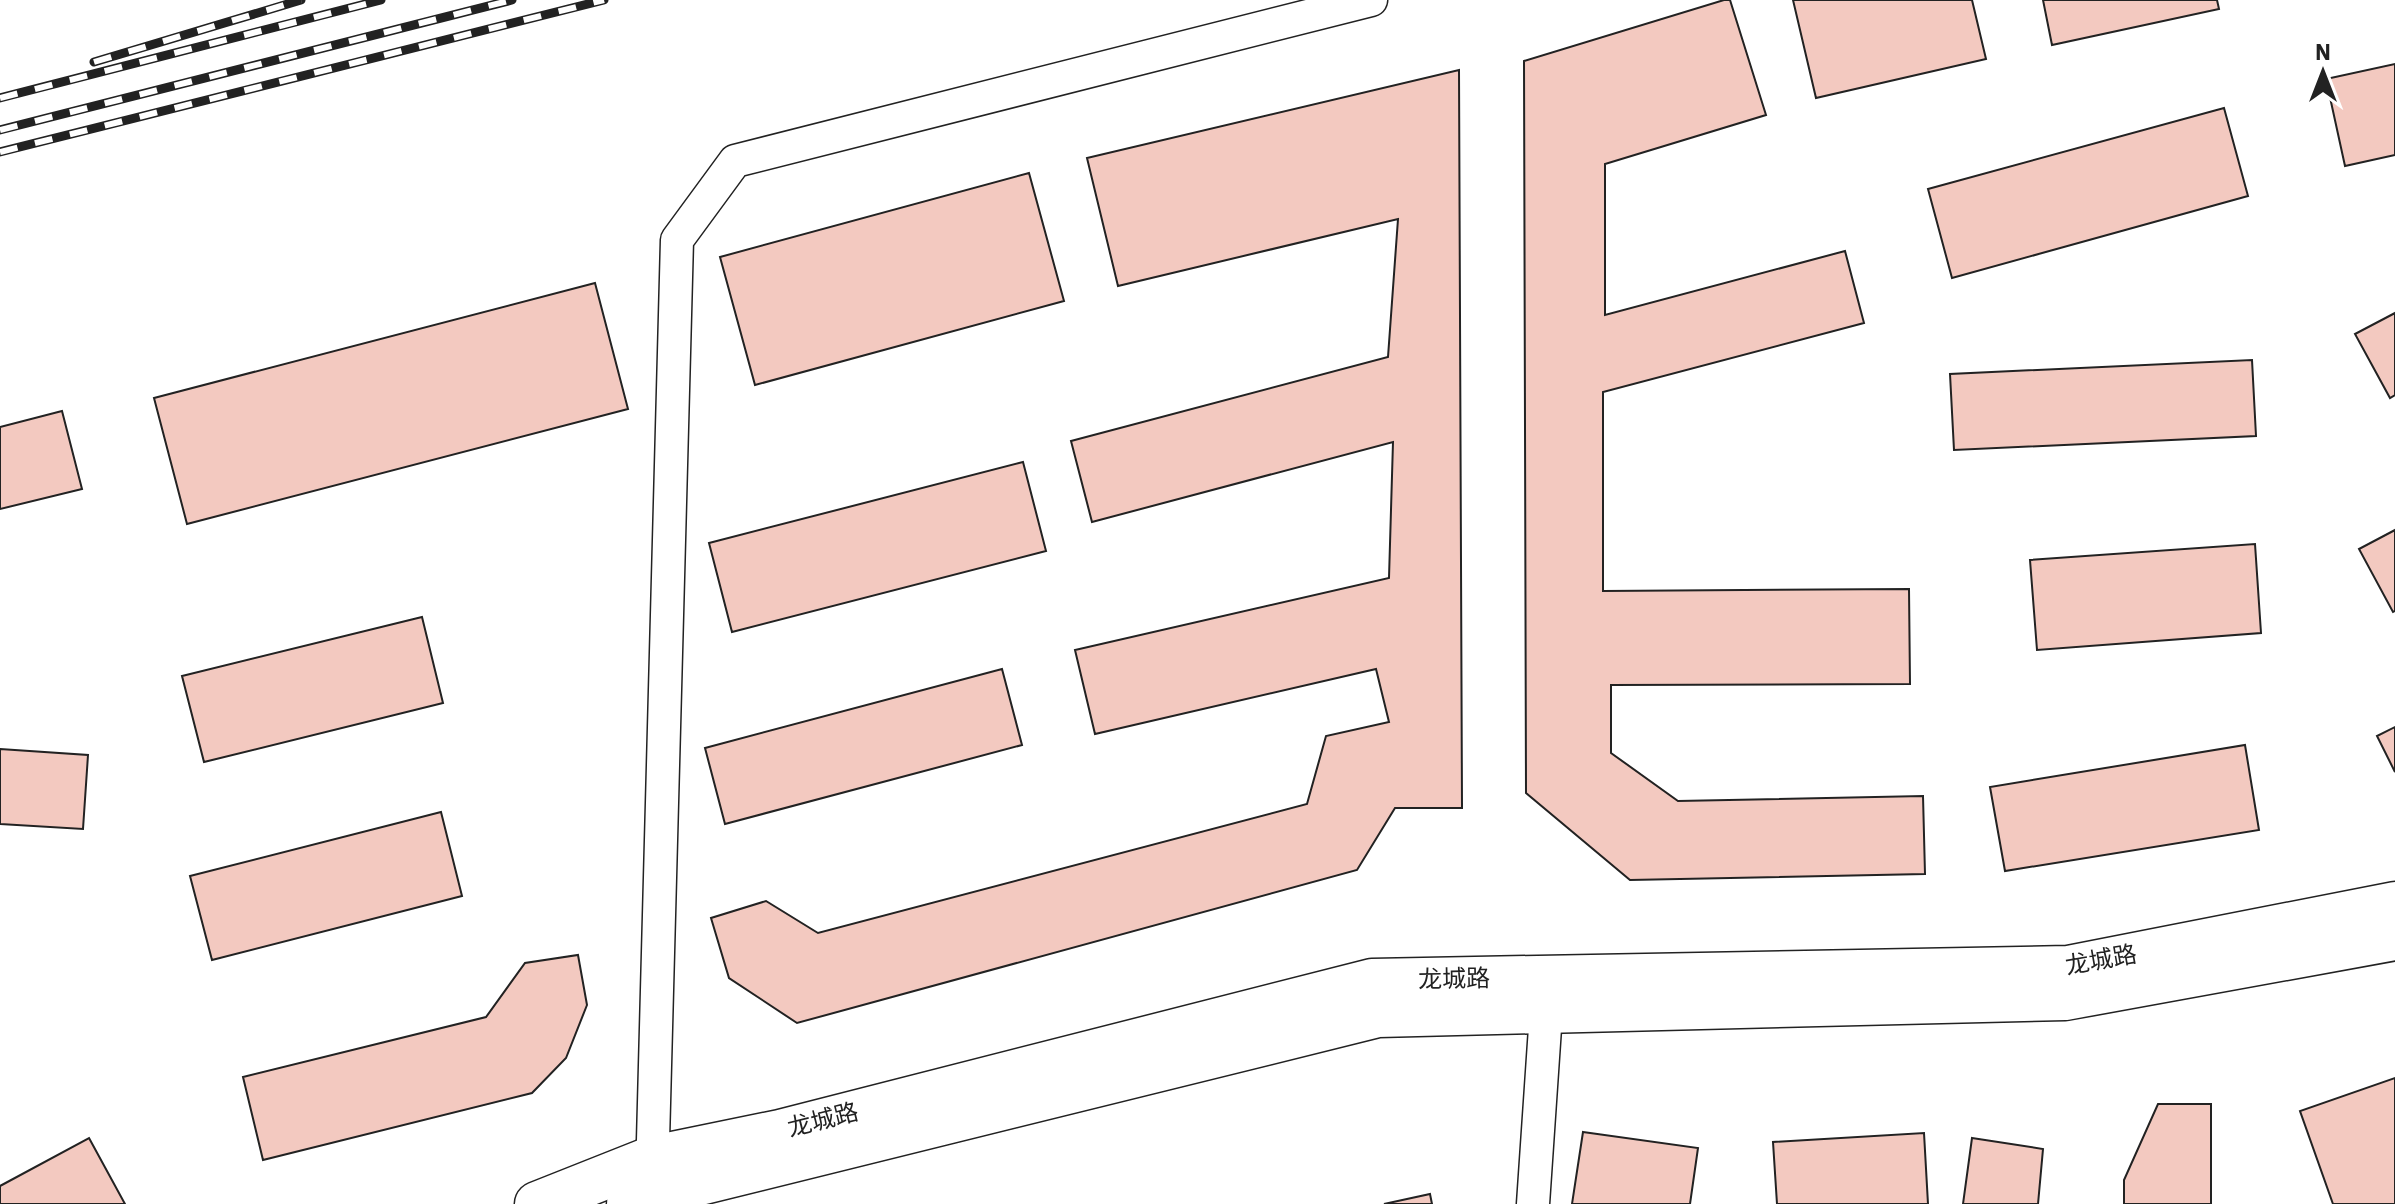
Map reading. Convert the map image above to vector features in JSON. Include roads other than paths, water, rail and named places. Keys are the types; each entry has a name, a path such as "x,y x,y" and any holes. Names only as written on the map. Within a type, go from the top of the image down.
{"street":[{"path":"646,1190 677,240 735,161 1371,0"},
{"name":"龙城路","path":"646,1190 780,1132 1372,981 2068,968 2395,904"},
{"name":"龙城路","path":"537,1204 646,1190 1378,1015 2065,998 2395,938"},
{"path":"1533,1204 1546,1013"}],"railway":[{"path":"94,62 301,0"},
{"path":"0,98 381,0"},
{"path":"0,130 512,0"},
{"path":"0,152 604,0"}]}
